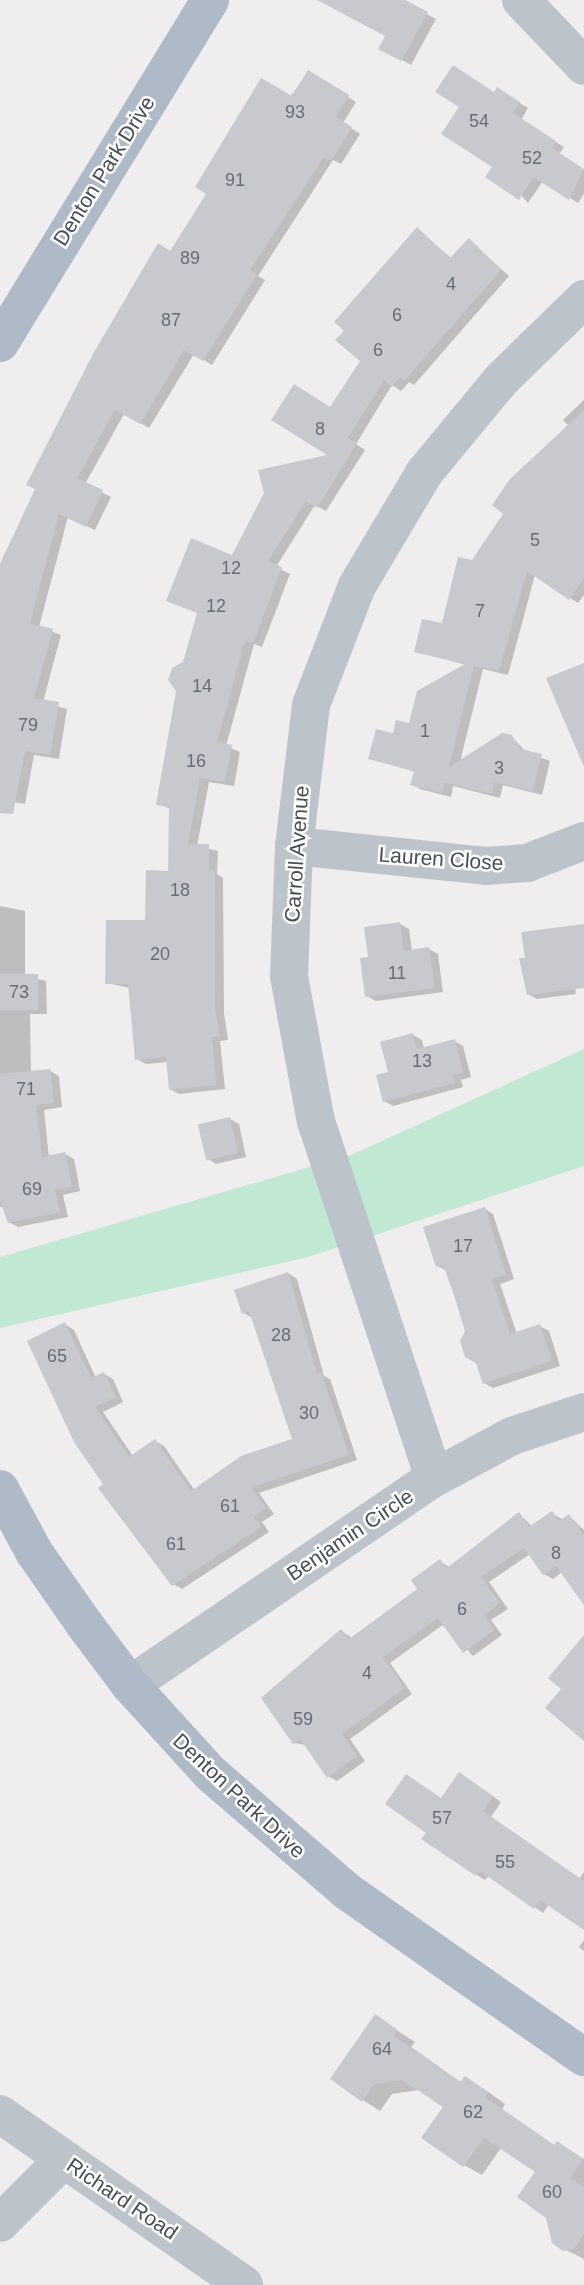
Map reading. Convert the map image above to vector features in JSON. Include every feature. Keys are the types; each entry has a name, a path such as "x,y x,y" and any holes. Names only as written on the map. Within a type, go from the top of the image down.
{"main road":[{"name":"Denton Park Drive","path":"0,343 210,0"},
{"name":"Denton Park Drive","path":"0,1489 34,1552 130,1685 210,1773 348,1892 584,2057"}],"street":[{"path":"521,0 584,66"},
{"name":"Carroll Avenue","path":"434,1478 316,1122 289,976 294,846 311,705 357,586 424,473 501,380 584,299"},
{"name":"Lauren Close","path":"294,846 486,866 527,863 584,841"},
{"name":"Benjamin Circle","path":"130,1685 434,1478 512,1436 584,1412"},
{"name":"Richard Road","path":"0,2114 244,2285"},
{"path":"0,2223 63,2160"}],"green space":[{"path":"584,1049 584,1166 308,1257 0,1328 0,1257 351,1155"}],"building":[{"path":"317,0 405,0 428,12 401,61 378,49 385,36"},
{"path":"453,65 494,92 497,87 520,102 513,113 556,141 552,148 584,169 569,200 533,177 519,200 485,177 492,167 441,134 459,107 435,92"},
{"path":"308,70 349,95 336,117 352,127 331,161 324,157 250,270 257,274 203,361 184,350 140,424 115,410 77,478 103,490 86,527 59,514 30,623 53,629 34,698 59,702 50,755 25,751 13,814 0,813 0,564 35,489 26,485 93,354 158,243 170,251 206,194 195,187 261,78 292,96"},
{"path":"417,227 450,258 469,238 501,270 404,381 400,377 392,387 384,380 348,438 357,443 317,508 306,501 268,561 282,567 253,643 245,641 217,742 232,745 225,782 200,778 188,844 209,844 209,871 215,871 215,1007 220,1036 212,1037 216,1085 169,1090 166,1057 135,1060 128,984 105,984 106,920 145,920 146,870 168,871 169,807 156,805 176,691 168,680 172,668 183,662 197,613 166,601 191,538 232,555 264,493 258,470 327,455 271,420 294,384 330,407 360,361 335,340 344,331 334,322"},
{"path":"584,410 584,578 569,600 527,571 499,671 474,666 449,767 502,733 512,735 520,749 542,754 533,791 494,782 492,794 445,783 442,793 410,785 414,771 368,759 376,729 393,733 396,720 409,723 417,691 465,664 414,652 422,619 442,623 458,557 472,560 503,514 492,505 510,479"},
{"path":"584,663 584,767 546,678"},
{"path":"400,922 404,951 429,947 435,988 365,997 360,958 368,957 364,927"},
{"path":"584,924 584,988 527,995 519,958 525,958 521,932"},
{"path":"0,974 38,974 38,1010 0,1010"},
{"path":"413,1033 417,1049 455,1039 463,1073 453,1075 455,1083 383,1102 376,1075 388,1072 380,1042"},
{"path":"50,1069 54,1103 36,1105 42,1157 65,1152 72,1187 55,1190 60,1212 8,1223 0,1201 0,1074"},
{"path":"230,1117 238,1153 206,1160 198,1124"},
{"path":"485,1207 506,1275 492,1279 510,1334 540,1324 552,1361 483,1384 476,1363 465,1357 460,1341 465,1331 453,1292 443,1265 436,1267 423,1227"},
{"path":"288,1272 317,1374 321,1372 349,1455 251,1488 266,1508 254,1517 261,1527 172,1586 98,1488 103,1484 74,1442 27,1341 65,1322 91,1378 104,1372 116,1397 95,1407 129,1457 155,1439 191,1491 241,1456 292,1439 249,1311 242,1314 234,1290"},
{"path":"552,1511 559,1521 569,1514 584,1535 584,1605 556,1566 543,1575 524,1548 481,1577 500,1603 484,1615 494,1630 463,1653 438,1618 383,1657 405,1688 342,1734 357,1756 327,1778 300,1739 293,1744 261,1698 341,1629 349,1639 417,1589 411,1580 440,1559 447,1568 519,1512 529,1527"},
{"path":"584,1635 584,1741 545,1708 561,1689 548,1678"},
{"path":"459,1772 493,1796 483,1811 584,1881 584,1930 540,1900 534,1909 480,1871 476,1876 421,1839 426,1833 385,1804 406,1774 441,1798"},
{"path":"375,2014 398,2030 394,2036 460,2082 465,2076 488,2092 485,2097 554,2145 557,2141 583,2159 570,2178 584,2187 584,2234 574,2249 563,2251 552,2243 546,2218 517,2197 535,2172 484,2138 463,2167 421,2138 443,2107 402,2080 374,2084 362,2102 330,2079"}]}
